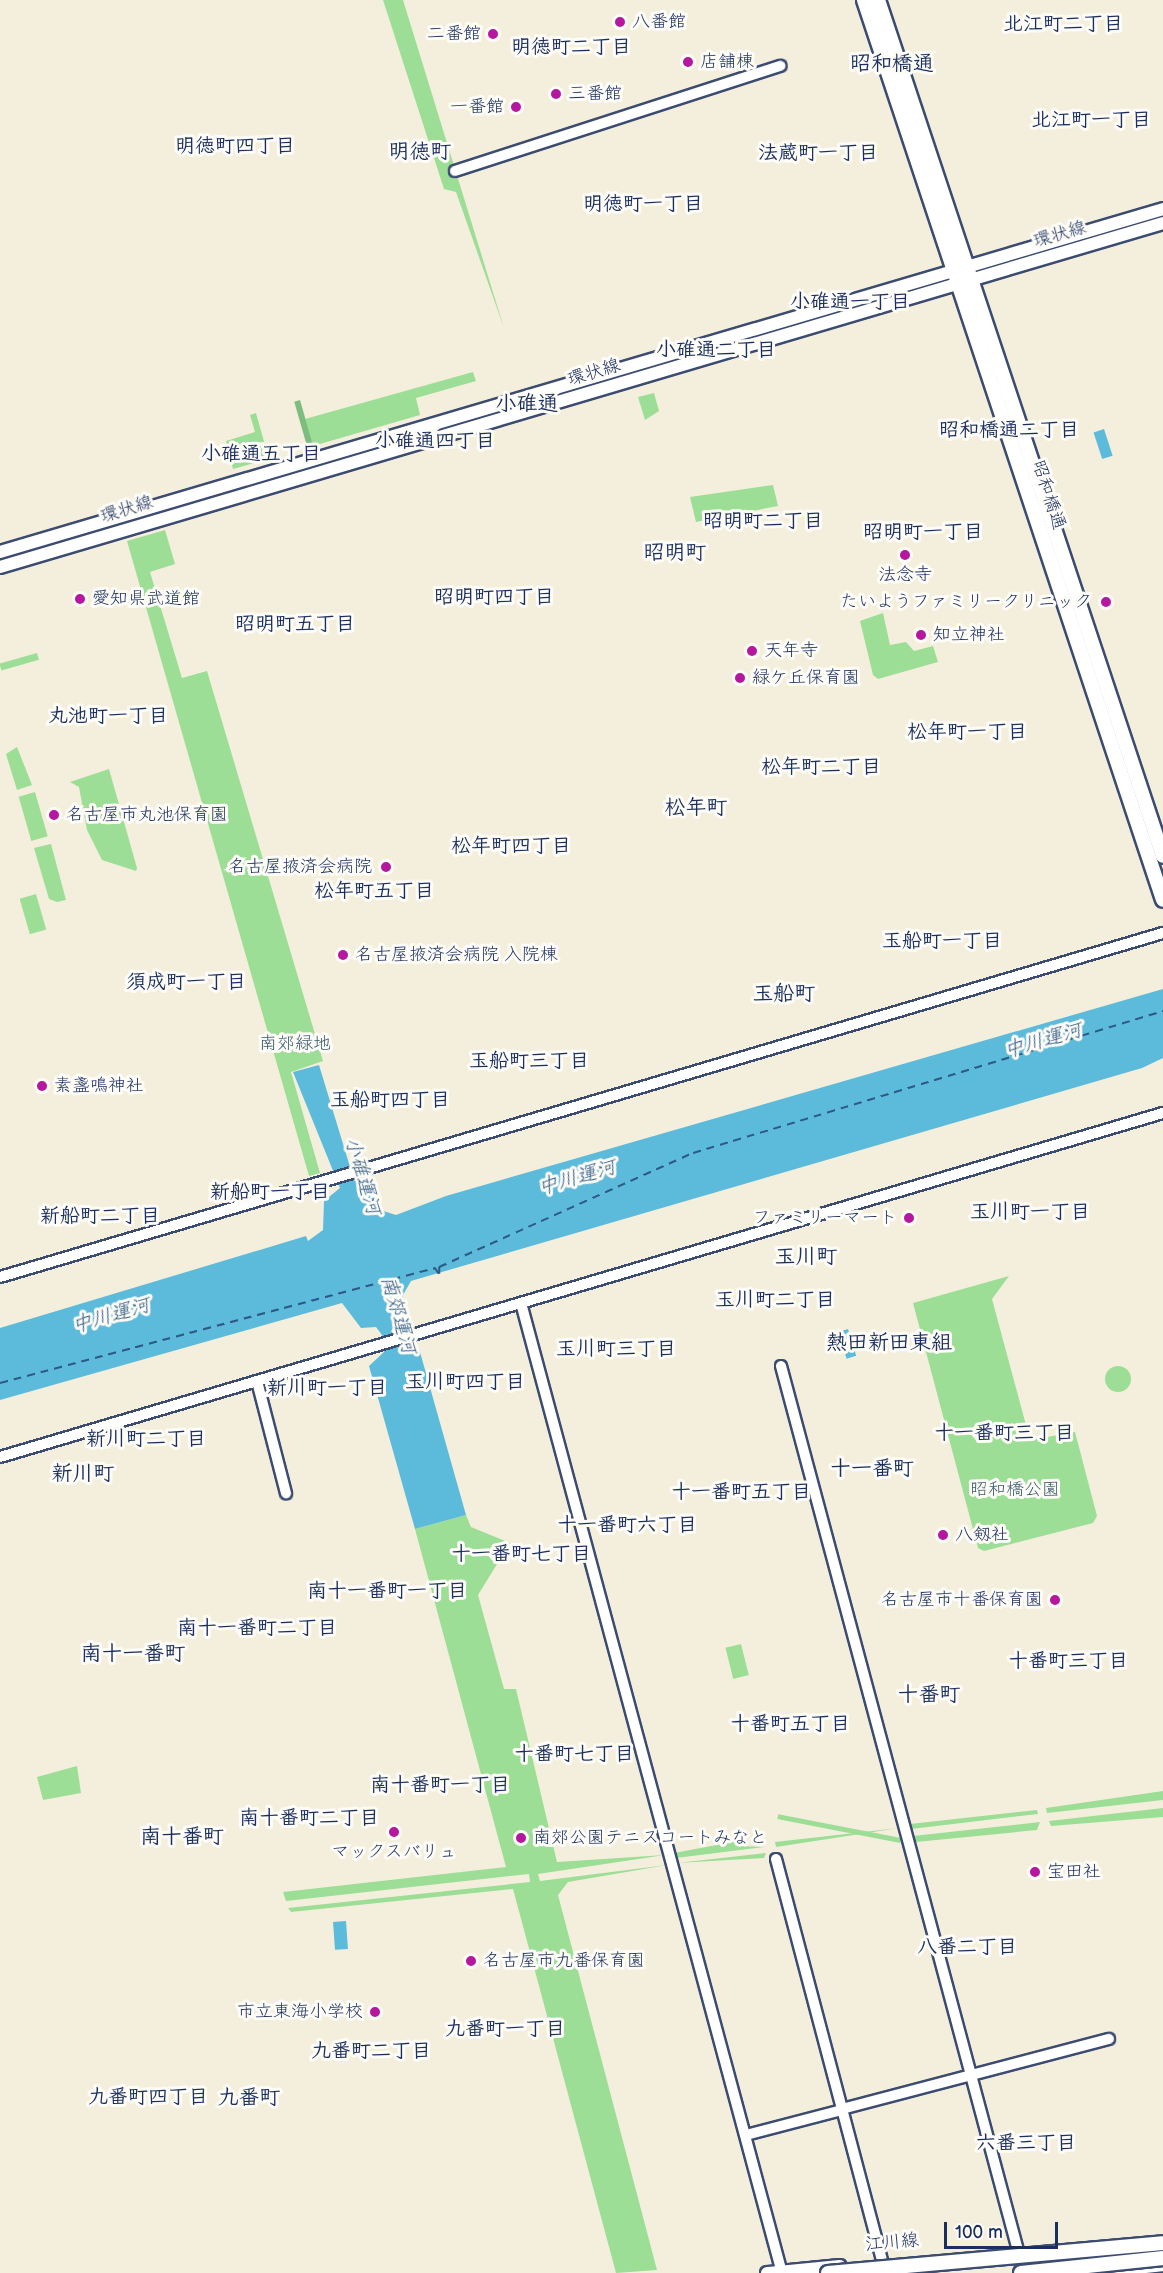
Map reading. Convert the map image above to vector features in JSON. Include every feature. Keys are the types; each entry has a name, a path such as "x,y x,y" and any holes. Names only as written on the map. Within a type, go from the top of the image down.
{"highway":[{"name":"昭和橋通","path":"864,0 960,269"},
{"name":"昭和橋通","path":"878,0 964,282 1163,900"},
{"name":"昭和橋通","path":"964,282 1163,856"},
{"path":"828,2273 1163,2243"},
{"path":"926,2273 1163,2252"},
{"path":"1022,2273 1163,2258"}],"main road":[{"name":"環状線","path":"0,552 1163,209"},
{"name":"環状線","path":"0,567 1163,223"},
{"name":"江川線","path":"767,2273 884,2267 1017,2250 1163,2237"},
{"path":"1091,2273 1163,2265"}],"street":[{"path":"455,171 781,66"},
{"path":"0,1277 1163,933"},
{"path":"0,1457 1163,1113"},
{"path":"521,1303 782,2272"},
{"path":"781,1366 1022,2273"},
{"path":"257,1381 286,1493"},
{"path":"776,1859 884,2267"},
{"path":"746,2135 1109,2039"}],"green space":[{"path":"383,0 403,0 504,328 456,192 444,189"},
{"path":"473,372 476,381 416,398 420,415 313,446 305,419"},
{"path":"654,393 659,411 645,420 638,397"},
{"path":"300,400 313,446 307,448 294,402"},
{"path":"256,413 269,459 233,469 226,441 255,432 250,415"},
{"path":"773,485 778,506 696,522 690,497"},
{"name":"南郊緑地","path":"165,530 175,564 150,572 182,678 207,671 323,1061 291,1072 320,1173 309,1176 127,541"},
{"path":"883,613 890,645 906,642 914,651 933,646 938,662 878,679 873,675 860,621"},
{"path":"37,653 39,660 1,670 0,664"},
{"path":"17,747 32,785 17,790 6,754"},
{"path":"109,769 136,871 102,860 87,830 79,787 70,782"},
{"path":"35,792 48,836 31,841 19,797"},
{"path":"51,844 66,900 57,902 49,899 34,848"},
{"path":"36,894 46,930 30,934 20,899"},
{"name":"昭和橋公園","path":"1009,1276 992,1299 1030,1440 1075,1432 1097,1516 1093,1523 984,1551 978,1548 913,1303"},
{"path":"1118,1366 1127,1370 1131,1379 1127,1388 1118,1392 1109,1388 1105,1379 1109,1370"},
{"path":"466,1515 471,1527 510,1543 478,1595 504,1689 516,1689 557,1862 665,1855 538,1874 540,1881 667,1865 568,1882 558,1895 657,2270 616,2273 513,1889 291,1912 288,1908 530,1882 529,1874 286,1901 283,1892 506,1867 415,1529"},
{"path":"741,1644 749,1675 733,1679 725,1648"},
{"path":"77,1766 81,1793 43,1800 37,1777"},
{"path":"1163,1791 1163,1800 1047,1813 1046,1808"},
{"path":"1163,1808 1163,1817 1051,1826 1049,1821"},
{"path":"1037,1810 1038,1814 911,1829 910,1824"},
{"path":"778,1814 901,1838 900,1843 777,1819"},
{"path":"1040,1822 1037,1830 916,1842 913,1836"},
{"path":"899,1828 776,1847 775,1842"},
{"path":"738,1841 740,1846 765,1847 676,1858 674,1853"},
{"path":"766,1853 764,1858 677,1863"}],"water":[{"path":"1104,429 1113,456 1102,459 1094,432"},
{"path":"1163,989 1163,1058 1142,1068 411,1281 403,1295 404,1315 391,1331 400,1347 420,1352 466,1515 415,1529 369,1366 384,1352 382,1335 376,1327 361,1328 342,1303 0,1400 0,1328 306,1236 308,1241 323,1230 324,1201 340,1188 293,1072 319,1065 354,1180 368,1188 380,1210 396,1215 446,1196"},
{"path":"848,1329 856,1356 847,1359 838,1332"},
{"path":"346,1921 348,1949 335,1950 333,1922"}],"ferry route":[{"path":"0,1383 435,1268 439,1274 439,1267 693,1153 1163,1011"}],"place":[{"name":"八番館","path":"620,22"},
{"name":"二番館","path":"493,34"},
{"name":"店舗棟","path":"688,62"},
{"name":"三番館","path":"556,94"},
{"name":"一番館","path":"516,107"},
{"name":"法念寺","path":"905,555"},
{"name":"愛知県武道館","path":"80,599"},
{"name":"たいようファミリークリニック","path":"1106,602"},
{"name":"知立神社","path":"921,635"},
{"name":"天年寺","path":"752,651"},
{"name":"緑ケ丘保育園","path":"740,678"},
{"name":"名古屋市丸池保育園","path":"54,815"},
{"name":"名古屋掖済会病院","path":"386,867"},
{"name":"名古屋掖済会病院 入院棟","path":"343,955"},
{"name":"素盞鳴神社","path":"42,1086"},
{"name":"ファミリーマート","path":"909,1218"},
{"name":"八剱社","path":"943,1535"},
{"name":"名古屋市十番保育園","path":"1055,1600"},
{"name":"マックスバリュ","path":"394,1832"},
{"name":"南郊公園テニスコートみなと","path":"521,1838"},
{"name":"宝田社","path":"1035,1872"},
{"name":"名古屋市九番保育園","path":"471,1961"},
{"name":"市立東海小学校","path":"375,2012"}],"district":[{"name":"北江町二丁目","path":"1063,24"},
{"name":"明徳町二丁目","path":"571,47"},
{"name":"昭和橋通","path":"892,64"},
{"name":"北江町一丁目","path":"1091,120"},
{"name":"明徳町四丁目","path":"235,146"},
{"name":"明徳町","path":"420,152"},
{"name":"法蔵町一丁目","path":"818,153"},
{"name":"明徳町一丁目","path":"643,204"},
{"name":"小碓通一丁目","path":"850,302"},
{"name":"小碓通二丁目","path":"716,350"},
{"name":"小碓通","path":"527,404"},
{"name":"昭和橋通二丁目","path":"1009,430"},
{"name":"小碓通四丁目","path":"435,441"},
{"name":"小碓通五丁目","path":"261,454"},
{"name":"昭明町二丁目","path":"763,521"},
{"name":"昭明町一丁目","path":"923,532"},
{"name":"昭明町","path":"675,553"},
{"name":"昭明町四丁目","path":"494,597"},
{"name":"昭明町五丁目","path":"295,624"},
{"name":"丸池町一丁目","path":"108,716"},
{"name":"松年町一丁目","path":"967,732"},
{"name":"松年町二丁目","path":"821,767"},
{"name":"松年町","path":"696,808"},
{"name":"松年町四丁目","path":"511,846"},
{"name":"松年町五丁目","path":"374,891"},
{"name":"玉船町一丁目","path":"942,941"},
{"name":"須成町一丁目","path":"186,982"},
{"name":"玉船町","path":"784,994"},
{"name":"玉船町三丁目","path":"529,1061"},
{"name":"玉船町四丁目","path":"390,1100"},
{"name":"新船町一丁目","path":"270,1192"},
{"name":"玉川町一丁目","path":"1030,1212"},
{"name":"新船町二丁目","path":"100,1216"},
{"name":"玉川町","path":"806,1257"},
{"name":"玉川町二丁目","path":"775,1300"},
{"name":"熱田新田東組","path":"889,1343"},
{"name":"玉川町三丁目","path":"616,1349"},
{"name":"玉川町四丁目","path":"465,1382"},
{"name":"新川町一丁目","path":"327,1388"},
{"name":"十一番町三丁目","path":"1004,1433"},
{"name":"新川町二丁目","path":"146,1439"},
{"name":"十一番町","path":"872,1469"},
{"name":"新川町","path":"83,1474"},
{"name":"十一番町五丁目","path":"741,1492"},
{"name":"十一番町六丁目","path":"627,1525"},
{"name":"十一番町七丁目","path":"521,1554"},
{"name":"南十一番町一丁目","path":"387,1591"},
{"name":"南十一番町二丁目","path":"257,1628"},
{"name":"南十一番町","path":"133,1654"},
{"name":"十番町三丁目","path":"1068,1661"},
{"name":"十番町","path":"929,1695"},
{"name":"十番町五丁目","path":"790,1724"},
{"name":"十番町七丁目","path":"574,1754"},
{"name":"南十番町一丁目","path":"440,1785"},
{"name":"南十番町二丁目","path":"309,1818"},
{"name":"南十番町","path":"182,1837"},
{"name":"八番二丁目","path":"967,1947"},
{"name":"九番町一丁目","path":"505,2029"},
{"name":"九番町二丁目","path":"371,2051"},
{"name":"九番町四丁目","path":"148,2097"},
{"name":"九番町","path":"249,2098"},
{"name":"六番三丁目","path":"1026,2143"}],"water label":[{"name":"中川運河","path":"1043,1041"},
{"name":"小碓運河","path":"362,1176"},
{"name":"中川運河","path":"577,1178"},
{"name":"南郊運河","path":"398,1315"},
{"name":"中川運河","path":"111,1316"}]}
